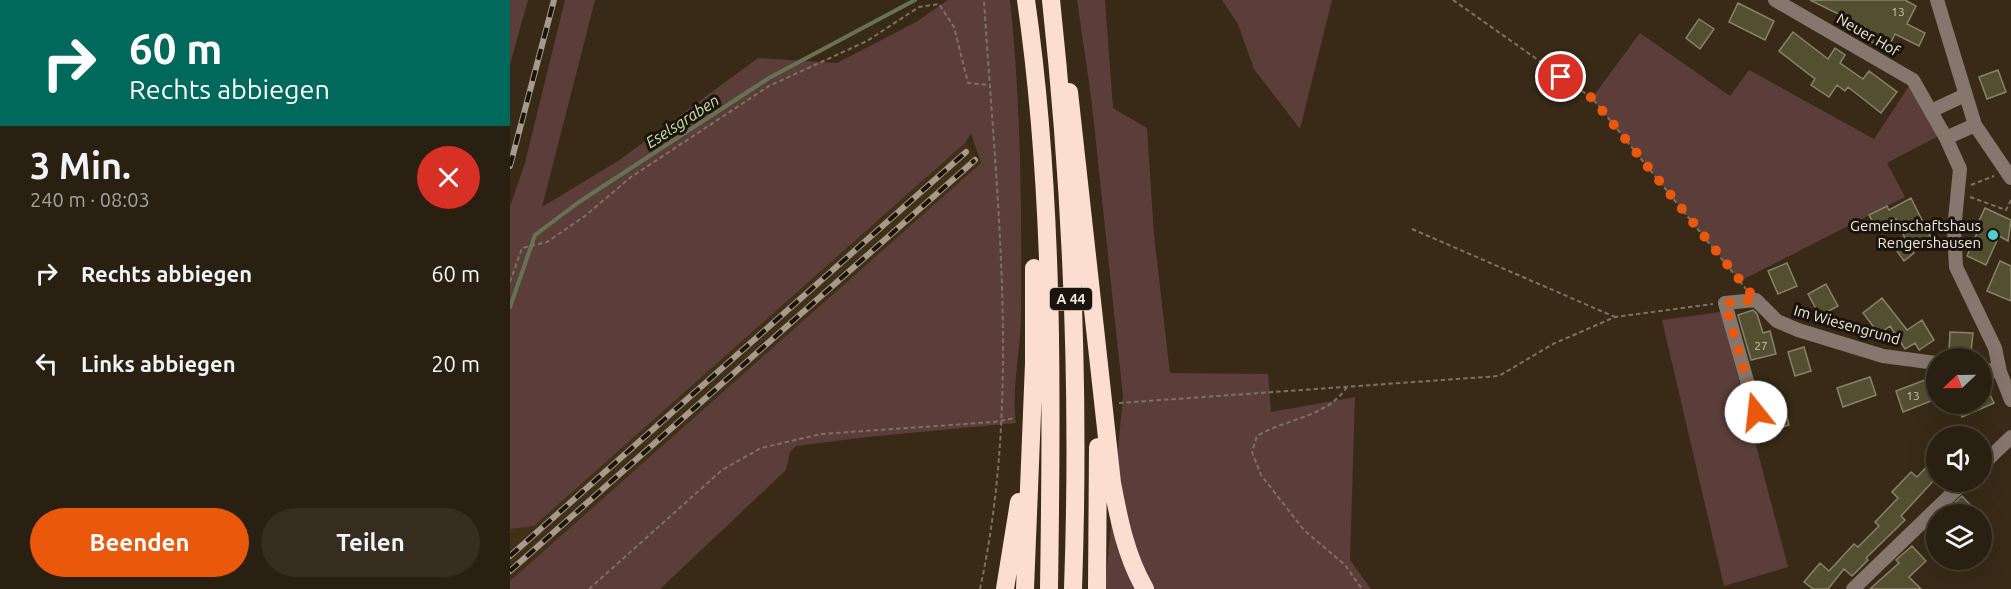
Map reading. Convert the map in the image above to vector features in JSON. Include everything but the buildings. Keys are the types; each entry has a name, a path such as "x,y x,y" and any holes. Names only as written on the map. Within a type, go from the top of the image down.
{"highway":[{"path":"1051,5 1075,123 1112,483 1120,527 1131,563 1145,589"},
{"name":"A 44","path":"1051,5 1069,205 1074,383 1073,589"},
{"path":"1025,589 1035,295 1027,7"},
{"name":"A 44","path":"1027,7 1041,139 1046,250 1050,473 1048,589"},
{"path":"1097,589 1098,358"},
{"path":"1005,589 1032,427"}],"street":[{"name":"Neuer Hof","path":"1775,0 1913,80 1946,138 1960,169 1954,230 1956,267 1995,348 2000,372 2011,399"},
{"path":"1937,0 1976,125 2007,173"},
{"path":"1931,111 1965,95"},
{"path":"1946,138 1976,125"},
{"path":"1756,300 1725,303 1762,434"},
{"name":"Im Wiesengrund","path":"1756,300 1777,321 1798,330 1883,356 1926,362"},
{"path":"1992,371 2000,372"},
{"path":"1992,455 2011,437"},
{"path":"1853,589 1954,492"}],"path":[{"path":"980,589 993,530 1000,421 1002,320 1000,207 984,0"},
{"path":"1453,0 1592,98 1756,300"},
{"path":"510,282 522,248 547,242 585,216 631,177 769,86 867,41 919,7 939,4 954,27 968,83 989,85"},
{"path":"1959,190 2007,173"},
{"path":"1959,190 2006,210 2011,200"},
{"path":"1412,229 1614,317"},
{"path":"1119,403 1499,376 1553,344 1614,317 1725,303"},
{"path":"1347,387 1338,400 1305,418 1267,430 1257,436 1252,452 1261,475 1304,530 1345,565 1362,589"},
{"path":"590,589 722,470 761,448 821,434 1015,418"}],"shaded area":[{"path":"510,0 528,0 510,64"},
{"path":"565,0 595,0 542,207 618,161 758,58 837,63 916,22 948,0 1010,0 1019,118 1021,196 1021,327 1015,383 1016,423 796,446 790,452 786,470 660,589 510,589 510,581 981,163 971,133 966,142 534,526 510,529 510,206 525,163"},
{"path":"1077,0 1105,0 1113,108 1147,128 1154,235 1170,373 1268,374 1271,412 1355,397 1350,560 1371,589 1105,589 1123,396 1091,96"},
{"path":"1222,0 1332,0 1300,129 1254,69 1238,24"},
{"path":"1640,33 1730,96 1749,70 1874,139 1913,80 1944,133 1887,163 1905,197 1740,281 1592,98"},
{"path":"966,142 981,163 510,581 510,529 534,526"},
{"path":"1721,312 1788,567 1724,586 1662,320"}],"waterway":[{"name":"Eselsgraben","path":"510,307 535,235 579,202 769,78 915,0"}],"railway":[{"path":"510,166 554,0"},
{"path":"510,556 966,152"},
{"path":"510,571 975,160"}],"place":[{"name":"Gemeinschaftshaus Rengershausen","path":"1993,235"}],"route":[{"path":"1561,77 1592,98 1756,300 1725,303 1756,412"}]}
